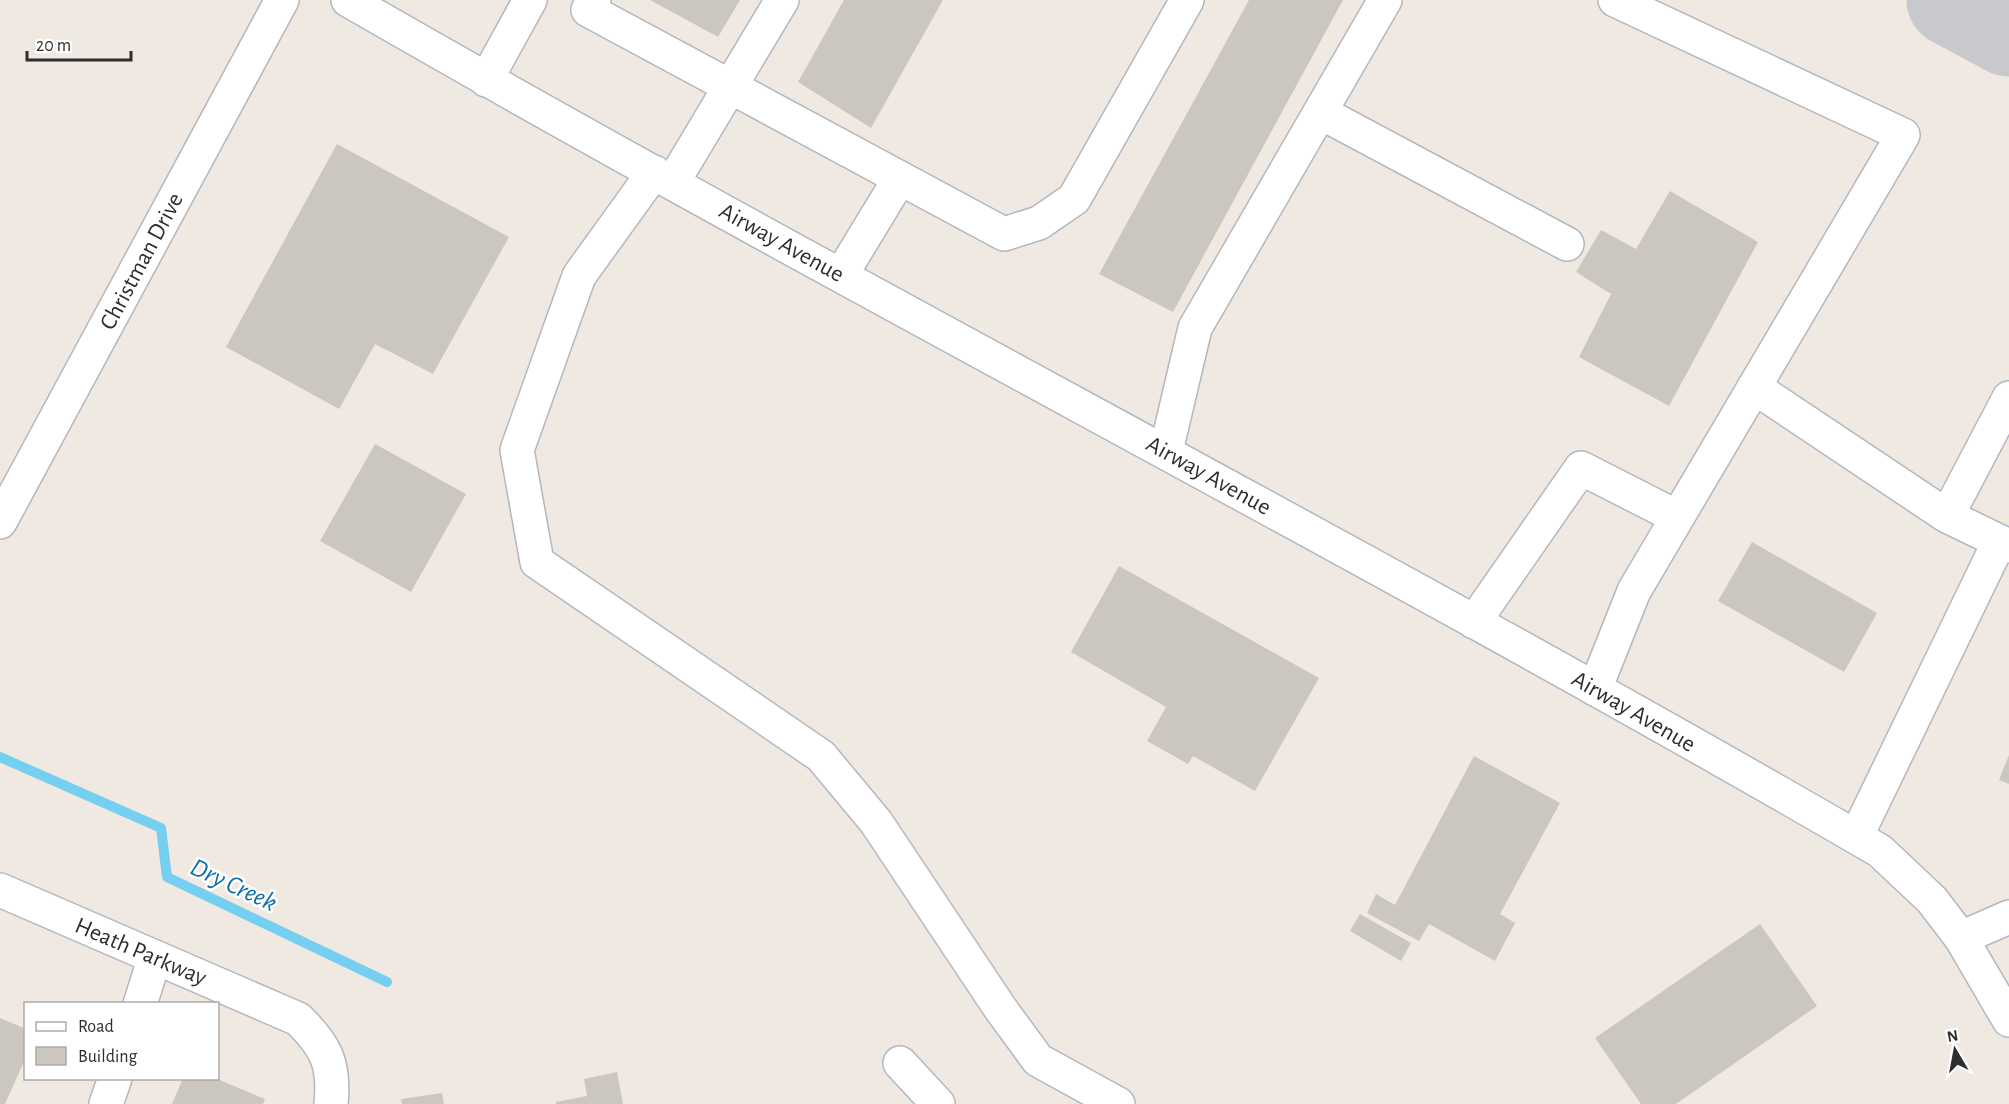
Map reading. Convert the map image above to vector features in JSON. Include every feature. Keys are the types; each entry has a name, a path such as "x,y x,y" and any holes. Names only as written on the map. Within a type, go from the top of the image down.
{"street":[{"name":"Christman Drive","path":"0,522 282,0"},
{"name":"Airway Avenue","path":"348,0 486,80 1166,451 1595,689 1880,851 1932,900 1960,938 2009,1020"},
{"path":"486,80 530,0"},
{"path":"782,0 731,87 664,177 579,276 517,450 537,562 821,756 876,822 1000,1008 1038,1060 1118,1104"},
{"path":"584,3 731,87 1004,234 1039,223 1074,200 1187,0"},
{"path":"1166,451 1195,328 1385,0"},
{"path":"1595,689 1634,591 1903,135 1615,0"},
{"path":"1320,112 1567,244"},
{"path":"841,275 900,178"},
{"path":"1754,387 1947,516 2004,544 1856,837"},
{"path":"1947,516 2009,398"},
{"path":"1474,622 1581,468 1677,517"},
{"name":"Heath Parkway","path":"0,890 298,1019 319,1040 329,1063 333,1083 331,1104"},
{"path":"1960,938 2009,917"},
{"path":"141,1002 155,957"},
{"path":"900,1063 938,1104"},
{"path":"106,1104 114,1080"}],"building":[{"path":"650,0 740,0 718,37"},
{"path":"844,0 943,0 871,128 798,82"},
{"path":"1249,0 1343,0 1173,312 1099,274"},
{"path":"337,144 509,237 433,374 375,344 339,409 226,347"},
{"path":"1670,191 1758,242 1669,406 1579,357 1611,294 1576,272 1601,230 1636,249"},
{"path":"375,444 466,494 411,592 320,541"},
{"path":"1752,542 1877,613 1844,672 1718,601"},
{"path":"1119,566 1319,678 1255,791 1193,756 1188,764 1147,741 1166,707 1071,652"},
{"path":"2009,755 2009,784 1999,780"},
{"path":"1474,756 1560,803 1500,914 1515,923 1495,961 1429,924 1419,941 1367,913 1376,894 1395,905"},
{"path":"1360,914 1411,943 1401,961 1350,931"},
{"path":"1760,924 1817,1006 1676,1104 1641,1104 1595,1038"},
{"path":"0,1018 24,1028 24,1061 5,1104 0,1104"},
{"path":"617,1072 623,1104 556,1104 556,1102 587,1096 584,1079"},
{"path":"182,1080 219,1080 265,1099 263,1104 172,1104"},
{"path":"442,1093 444,1104 402,1104 401,1099"}],"waterway":[{"name":"Dry Creek","path":"0,757 161,828 167,877 387,982"}],"taxiway":[{"path":"1953,0 2009,30"}]}
